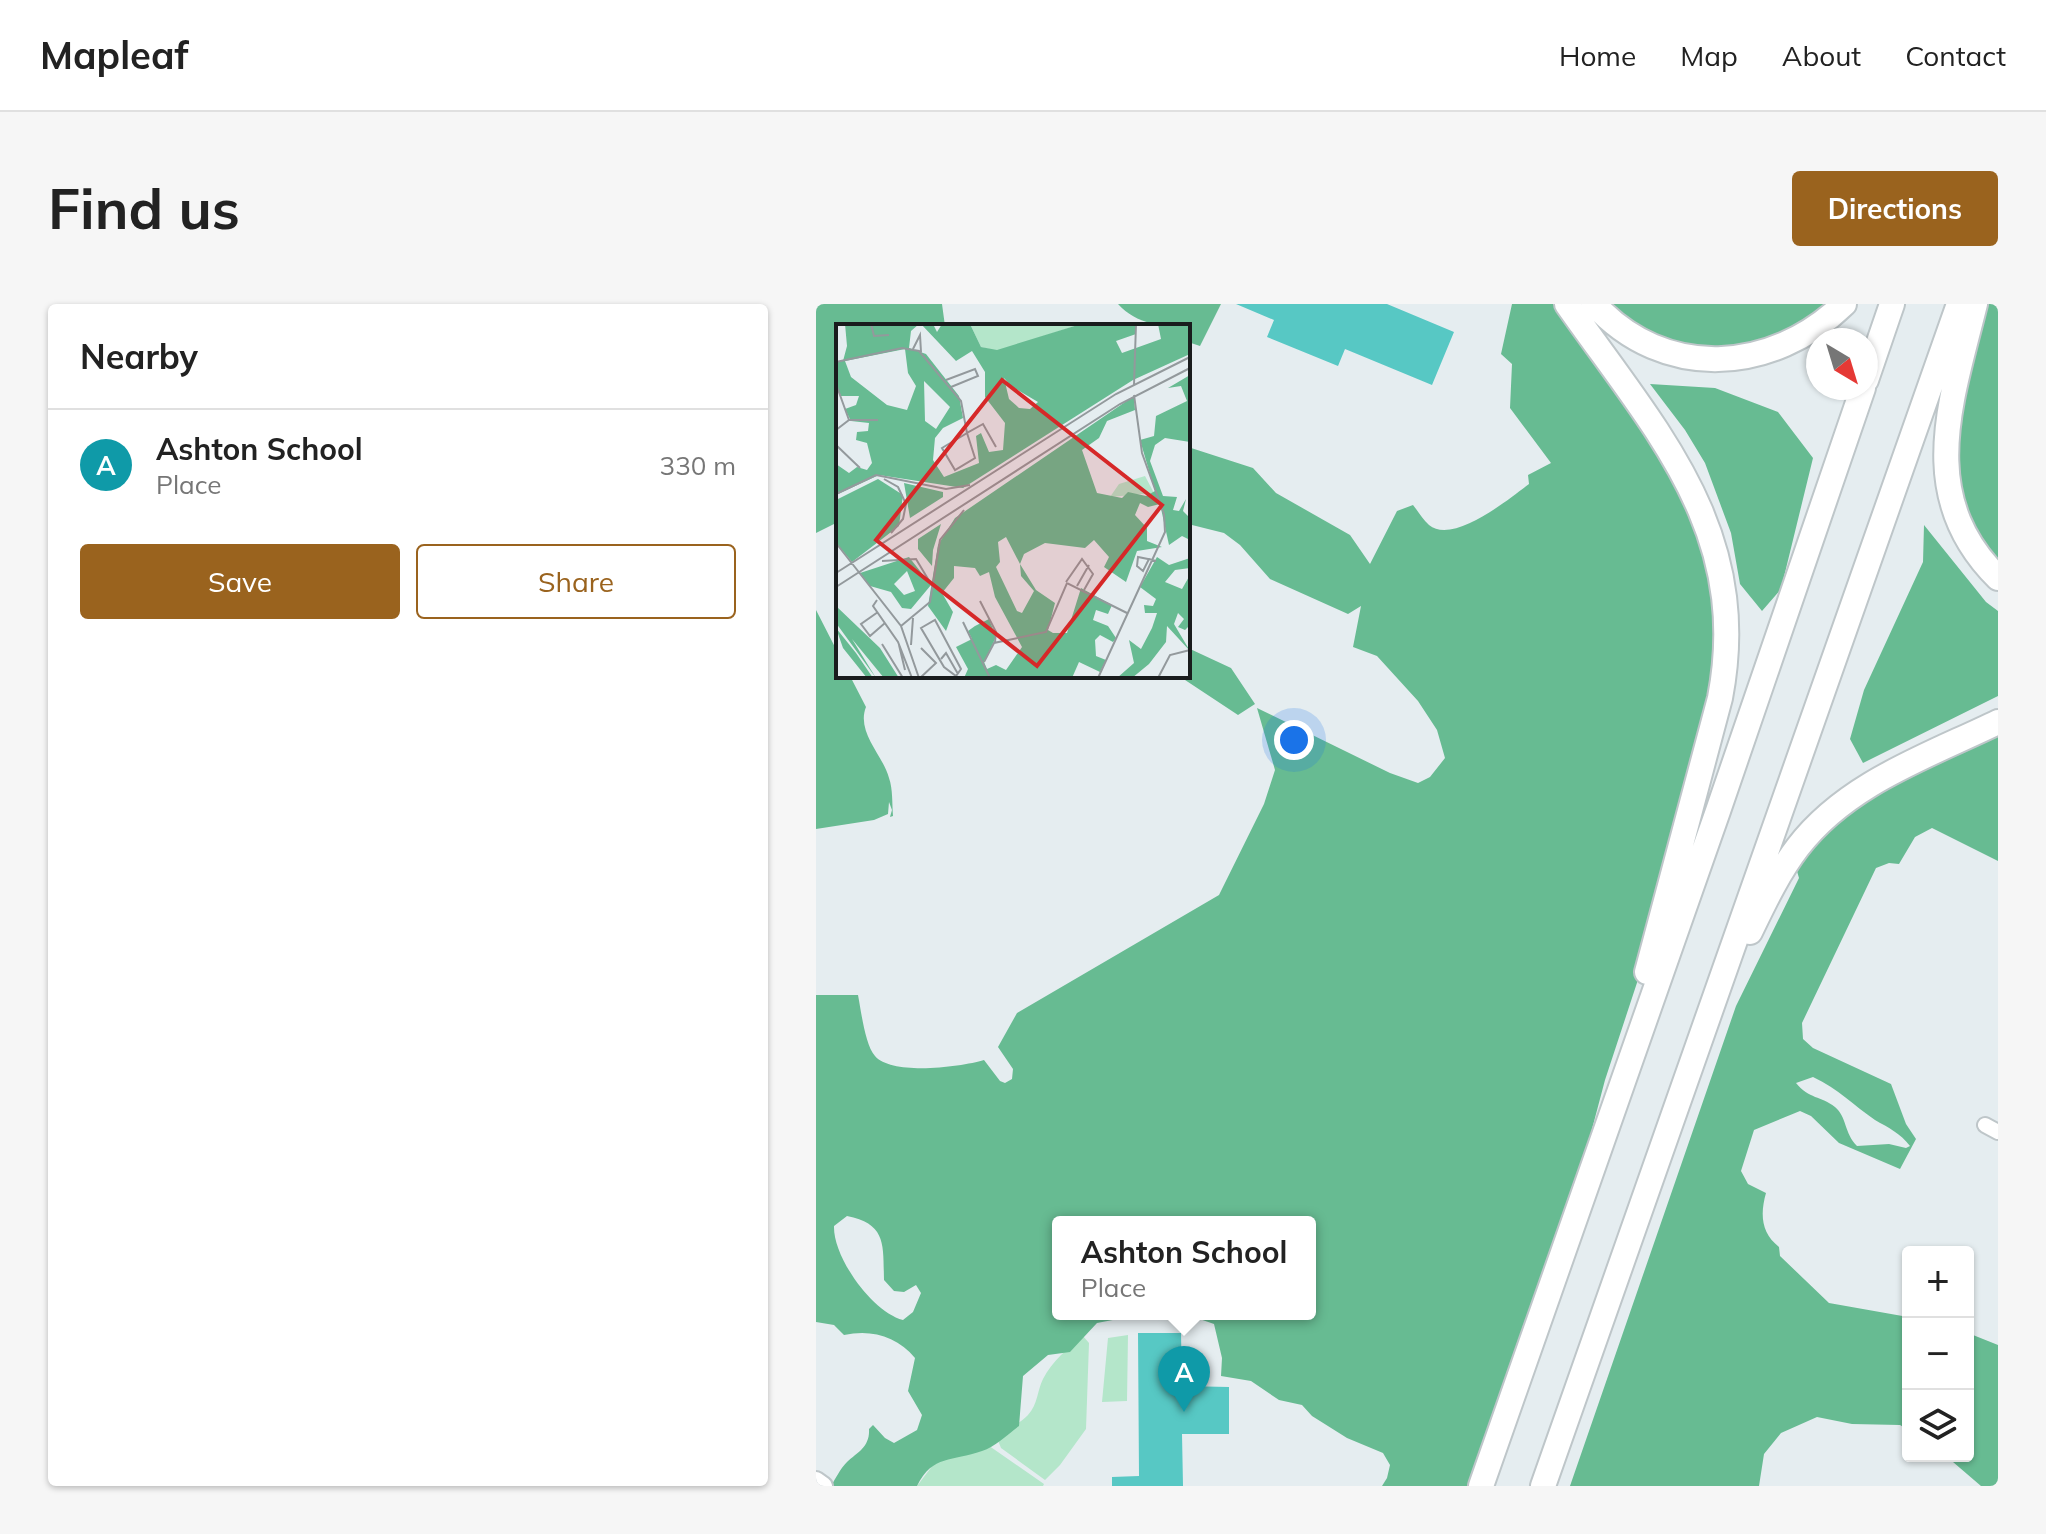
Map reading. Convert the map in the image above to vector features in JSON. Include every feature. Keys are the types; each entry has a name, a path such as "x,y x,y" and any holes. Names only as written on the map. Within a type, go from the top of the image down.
{"highway":[{"path":"1567,304 1668,449 1695,494 1719,565 1726,620 1726,658 1720,698 1659,924 1619,1091"},
{"path":"1594,304 1618,326 1647,344 1692,358 1720,360 1749,357 1789,344 1812,331 1844,304"},
{"path":"1878,345 1892,304"},
{"path":"1543,1486 1959,304"},
{"path":"1975,304 1947,420 1946,470 1953,507 1965,534 1983,562 1998,578"},
{"path":"1481,1486 1859,400"},
{"path":"1700,1035 1776,879 1811,831 1837,807 1865,788 1998,722"}],"street":[{"path":"816,1481 823,1486"}],"green space":[{"path":"816,304 942,304 945,324 836,324 836,523 816,533"},
{"path":"1118,304 1221,304 1200,346 1190,343 1190,324 1156,324 1125,311"},
{"path":"1512,304 1568,304 1688,479 1725,638 1657,922 1605,1080 1565,1231 1478,1486 1382,1486 1390,1465 1383,1453 1347,1438 1312,1416 1302,1405 1279,1400 1251,1381 1221,1376 1222,1358 1214,1324 1202,1320 1316,1320 1316,1216 1052,1216 1052,1320 1113,1320 1097,1323 1070,1352 1048,1355 1023,1376 1019,1426 992,1447 937,1464 917,1486 831,1486 845,1465 865,1445 873,1425 894,1443 917,1430 922,1415 908,1391 915,1358 908,1350 883,1336 864,1333 844,1335 834,1325 816,1322 816,995 858,995 869,1044 875,1056 884,1062 927,1068 984,1060 1005,1083 1012,1079 1013,1069 998,1047 1017,1013 1219,895 1264,804 1275,770 1257,708 1390,773 1418,783 1430,777 1445,758 1437,730 1418,701 1377,656 1353,647 1361,606 1348,614 1270,579 1240,545 1224,533 1190,524 1190,448 1253,468 1276,493 1350,535 1370,564 1397,511 1413,505 1429,525 1439,530 1466,525 1495,509 1529,484 1528,475 1551,463 1510,408 1512,364 1501,354","holes":["847,1216 870,1224 880,1238 884,1280 894,1291 904,1292 916,1285 921,1293 913,1312 903,1320 879,1306 856,1282 835,1239 834,1226"]},
{"path":"1595,304 1839,304 1790,341 1686,353"},
{"path":"1977,304 1998,304 1998,574 1961,528 1945,424"},
{"path":"1650,384 1715,388 1778,412 1813,458 1781,589 1762,611 1740,584 1731,533 1705,463 1685,430"},
{"path":"1924,525 1986,602 1998,611 1998,696 1863,763 1850,739 1864,690 1923,562"},
{"path":"816,610 836,649 836,678 851,678 866,707 867,734 889,778 893,816 890,817 892,810 889,802 888,814 874,820 816,829"},
{"path":"1190,649 1231,668 1255,704 1238,715 1182,678 1190,678"},
{"path":"1998,719 1998,861 1932,828 1915,837 1899,864 1889,863 1876,868 1802,1023 1803,1039 1813,1048 1891,1084 1906,1124 1916,1139 1900,1169 1839,1143 1811,1116 1800,1111 1754,1130 1741,1171 1748,1184 1766,1193 1763,1208 1765,1229 1779,1247 1780,1256 1829,1303 1902,1316 1902,1426 1852,1424 1817,1417 1781,1433 1764,1454 1759,1486 1570,1486 1736,1006 1799,878 1791,851 1801,837","holes":["1813,1077 1898,1134 1910,1146 1857,1146 1835,1107 1806,1092 1796,1083"]},
{"path":"1128,1335 1127,1401 1102,1402 1108,1338"},
{"path":"1974,1335 1998,1345 1998,1486 1981,1486 1953,1462 1974,1462"},
{"path":"1083,1336 1089,1343 1086,1429 1045,1480 1001,1448 997,1438 1028,1415 1047,1372"},
{"path":"962,1427 1044,1484 1043,1486 917,1486"}],"building":[{"path":"1236,304 1387,304 1454,332 1432,385 1345,349 1338,366 1267,337 1274,320"},
{"path":"1138,1333 1181,1333 1182,1386 1229,1387 1229,1434 1182,1434 1183,1486 1112,1486 1112,1477 1139,1476"}],"place":[{"name":"Ashton School","path":"1184,1412"}]}
